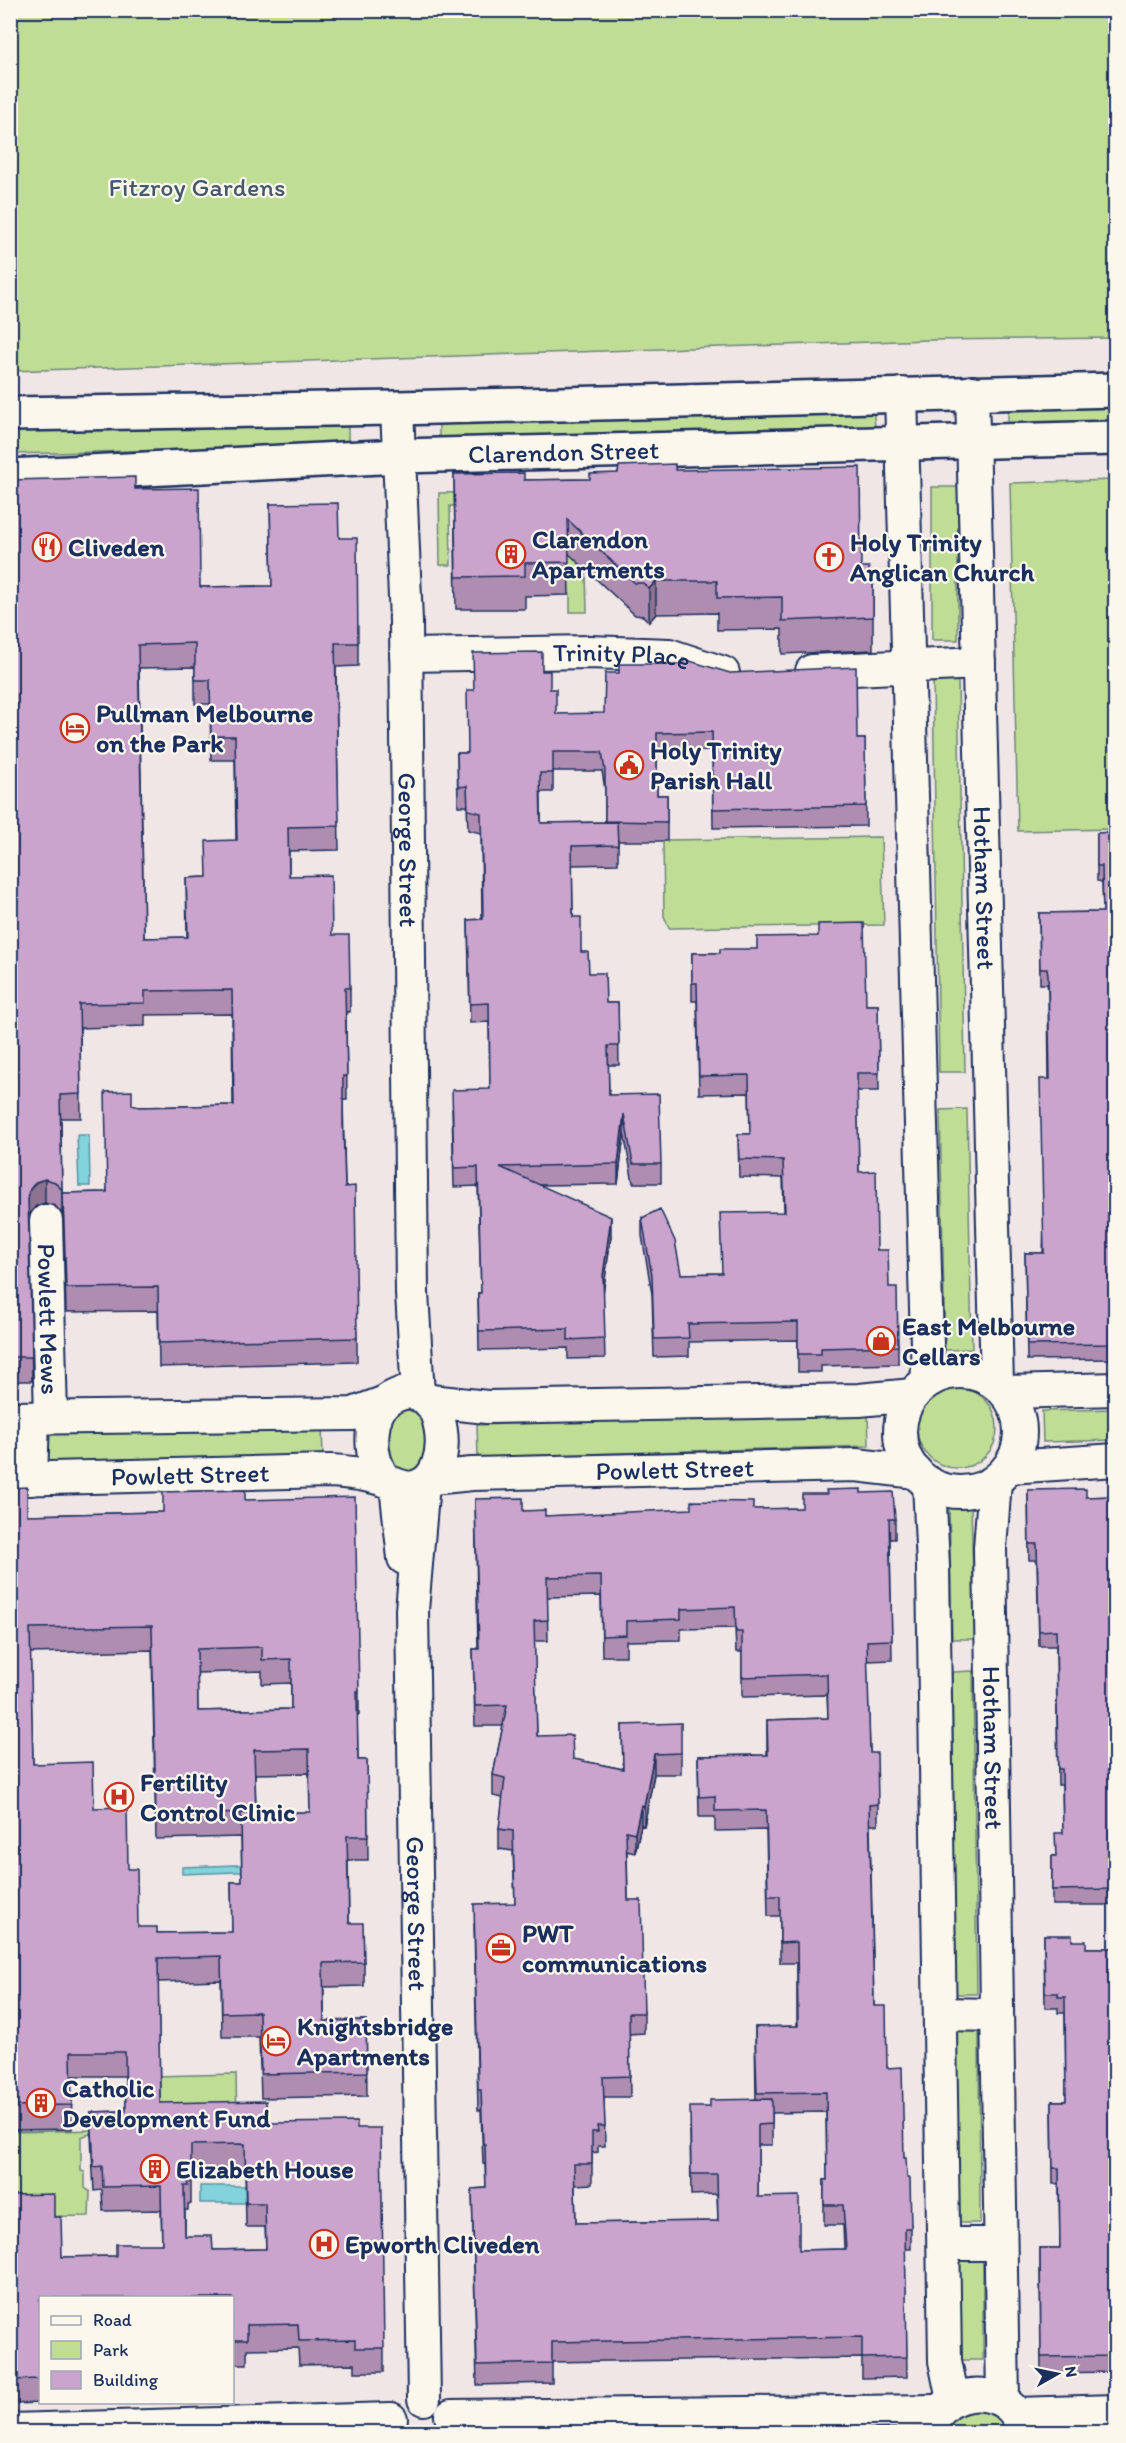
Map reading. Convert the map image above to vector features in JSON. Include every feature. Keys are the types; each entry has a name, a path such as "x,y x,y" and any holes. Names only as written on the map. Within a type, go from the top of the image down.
{"street":[{"name":"Clarendon Street","path":"10,414 398,408 1116,390"},
{"name":"Hotham Street","path":"972,392 1001,1388"},
{"path":"32,1418 353,1414 406,1399 488,1407 860,1400 920,1388 945,1373 963,1372 981,1376 1001,1388 1016,1409 1020,1429 1018,1449 1002,1474 979,1489 962,1492 945,1490 922,1478 905,1454 901,1434 903,1413 920,1388 909,666 901,394"},
{"name":"George Street","path":"398,408 406,655 412,1293 396,1370 406,1399"},
{"name":"Clarendon Street","path":"10,476 400,456 1116,438"},
{"name":"Trinity Place","path":"406,655 590,652 669,655 729,674 752,673"},
{"path":"786,672 979,663"},
{"name":"Powlett Mews","path":"32,1418 46,1221"},
{"path":"1001,1388 1116,1389"},
{"path":"406,1399 438,1419 441,1440 437,1470 409,1482 376,1464 373,1441 375,1419 406,1399"},
{"name":"Powlett Street","path":"32,1418 21,1479 330,1471 409,1482 472,1474 856,1465 922,1478"},
{"path":"1002,1474 1116,1460"},
{"name":"Hotham Street","path":"1002,1474 990,1548 1000,2244 1014,2416"},
{"path":"922,1478 933,1566 945,2361 940,2414"},
{"name":"George Street","path":"409,1482 424,2399"},
{"path":"940,2014 998,2015"},
{"path":"944,2244 1000,2244"},
{"path":"23,2430 389,2426 400,2409 424,2399 442,2405 455,2424 940,2414 964,2395 978,2393 1014,2416 1116,2411"}],"green space":[{"name":"Fitzroy Gardens","path":"10,11 1115,11 1115,338 929,340 11,371"},
{"path":"1115,397 1115,428 1008,425 1008,405"},
{"path":"873,408 875,426 866,433 445,443 439,436 439,420"},
{"path":"348,419 348,440 340,446 11,454 10,422"},
{"path":"1115,480 1115,829 1018,831 1010,483"},
{"path":"932,487 958,487 958,640 932,640"},
{"path":"584,490 587,612 570,612 570,594 564,594 520,504 450,506 451,565 440,565 439,493"},
{"path":"933,680 958,680 965,1072 939,1072"},
{"path":"881,837 884,925 669,928 664,916 663,840"},
{"path":"967,1109 972,1349 945,1350 940,1110"},
{"path":"957,1388 972,1391 985,1400 994,1413 997,1428 994,1443 985,1456 972,1465 957,1468 942,1465 929,1456 920,1443 917,1428 920,1413 929,1400 942,1391"},
{"path":"415,1404 432,1439 419,1473 397,1474 387,1458 388,1419 395,1409"},
{"path":"1115,1409 1115,1440 1043,1442 1042,1411"},
{"path":"868,1413 869,1446 478,1457 477,1425"},
{"path":"322,1425 323,1457 48,1464 46,1433"},
{"path":"971,1506 975,1639 952,1639 949,1507"},
{"path":"973,1671 977,1994 956,1994 952,1672"},
{"path":"957,2031 979,2031 980,2223 958,2223"},
{"path":"236,2074 237,2124 162,2127 154,2076"},
{"path":"142,2129 142,2133 90,2134 81,2137 81,2171 85,2172 85,2188 90,2192 89,2216 11,2217 10,2132"},
{"path":"957,2259 983,2259 983,2360 958,2360"},
{"path":"989,2404 1014,2432 944,2432 946,2423 954,2413"},
{"path":"905,2423 905,2432 492,2432 491,2429"}],"water":[{"path":"77,1135 89,1135 90,1186 79,1186"},
{"path":"263,1864 265,1871 182,1874 182,1867"},
{"path":"200,2186 251,2186 251,2203 200,2203"}],"building":[{"path":"675,464 675,470 860,467 861,567 869,567 869,576 873,577 873,617 782,621 782,597 717,598 717,581 656,581 649,589 643,583 635,583 568,520 569,562 525,563 525,576 456,577 454,474 524,473 524,480 590,479 590,474 618,473 619,466"},
{"path":"135,477 135,489 199,488 200,587 272,586 270,504 338,503 339,538 357,538 358,643 335,643 339,826 288,827 289,876 331,875 332,935 349,935 350,988 345,988 347,1076 343,1076 343,1124 345,1187 355,1186 357,1338 159,1343 158,1287 66,1288 63,1193 107,1192 105,1092 132,1091 132,1105 139,1107 234,1105 232,990 145,991 145,1003 79,1004 81,1094 60,1095 62,1190 55,1182 45,1179 36,1182 30,1189 28,1197 32,1357 10,1357 10,480","holes":["195,643 195,680 210,680 211,736 235,736 237,840 206,841 207,877 186,878 188,937 144,938 138,645"]},
{"path":"542,652 542,671 550,671 550,689 556,689 556,714 604,713 605,673 619,673 619,664 683,664 683,659 730,673 856,667 857,739 865,739 866,806 713,809 712,732 657,733 657,795 667,795 667,822 605,821 605,771 602,752 553,752 553,773 540,773 541,823 617,822 618,845 572,846 573,917 581,917 581,952 588,952 589,973 605,973 606,1003 618,1003 619,1046 608,1046 609,1095 659,1094 661,1164 633,1164 624,1114 618,1164 500,1167 611,1217 603,1276 605,1338 568,1340 568,1329 479,1331 478,1293 481,1293 478,1167 454,1168 452,1090 490,1089 489,1003 470,1004 468,920 483,919 481,813 468,810 467,786 458,787 457,753 468,753 467,690 474,690 473,653"},
{"path":"1116,832 1116,1159 1113,1159 1114,1222 1116,1222 1116,1344 1027,1345 1025,1253 1044,1253 1040,1079 1050,1079 1048,975 1047,969 1040,969 1039,913 1103,912 1102,866 1097,866 1097,833"},
{"path":"864,923 866,1005 878,1005 879,1073 857,1073 859,1172 876,1171 877,1250 888,1250 889,1287 897,1287 898,1346 821,1348 821,1354 798,1354 798,1322 688,1324 689,1338 654,1339 652,1276 642,1218 660,1209 675,1241 681,1274 722,1273 720,1213 785,1212 783,1160 739,1159 738,1134 750,1134 749,1075 699,1076 697,983 692,983 692,953 720,953 720,949 757,949 757,937 818,936 818,924"},
{"path":"27,1487 27,1515 163,1512 163,1492 245,1490 245,1500 355,1497 358,1760 367,1760 368,1836 347,1836 349,1923 363,1923 364,1962 323,1963 324,2021 366,2020 367,2072 261,2074 259,2012 222,2013 221,1956 158,1958 160,2103 266,2101 267,2123 357,2122 357,2128 381,2128 384,2348 355,2348 355,2340 299,2341 298,2324 247,2325 247,2340 234,2340 234,2296 39,2296 39,2379 10,2380 10,2195 54,2194 54,2217 61,2217 62,2257 116,2256 116,2244 162,2244 161,2186 103,2187 102,2166 94,2167 91,2112 126,2111 125,2052 71,2052 72,2105 10,2106 10,1488","holes":["152,1626 156,1815 241,1813 242,1882 231,1882 232,1932 157,1933 157,1927 138,1927 137,1869 128,1869 127,1807 94,1808 93,1762 33,1764 30,1628","262,1647 262,1660 291,1659 291,1709 198,1711 197,1649","309,1749 310,1812 256,1813 254,1750","245,2144 246,2203 265,2203 266,2249 213,2250 212,2236 185,2236 184,2186 188,2186 187,2180 191,2180 191,2145"]},
{"path":"861,1489 861,1493 893,1492 895,1519 889,1519 892,1640 867,1641 870,1753 877,1753 878,1804 869,1805 874,2006 886,2006 887,2068 902,2067 904,2158 906,2158 907,2178 910,2178 911,2228 905,2228 907,2357 862,2358 862,2337 552,2342 552,2363 477,2365 472,2189 486,2188 481,2090 478,2090 474,1904 515,1903 513,1831 499,1829 505,1778 493,1775 507,1705 475,1706 473,1649 479,1649 475,1499 523,1498 523,1511 545,1510 545,1516 691,1509 691,1501 753,1502 753,1509 802,1508 802,1494 827,1494 826,1490","holes":["601,1576 602,1636 626,1635 626,1621 681,1619 681,1609 735,1607 736,1632 742,1632 742,1677 827,1674 828,1718 767,1720 768,1755 698,1756 699,1797 715,1796 715,1811 766,1810 768,1896 780,1896 780,1943 797,1942 798,2026 755,2027 757,2093 826,2092 827,2180 824,2180 824,2205 843,2205 846,2249 799,2250 799,2196 758,2197 758,2125 772,2124 772,2099 710,2100 710,2107 690,2107 691,2174 717,2174 718,2221 576,2223 574,2164 592,2164 592,2132 598,2132 597,2126 605,2126 603,2077 630,2076 629,2013 644,2013 641,1900 628,1900 626,1831 635,1833 641,1805 644,1806 654,1754 681,1753 681,1723 622,1725 623,1769 573,1759 572,1735 537,1736 534,1621 548,1620 547,1577"]},
{"path":"1086,1489 1086,1497 1116,1496 1116,1889 1052,1890 1052,1856 1056,1856 1055,1833 1063,1833 1062,1769 1058,1769 1056,1630 1039,1631 1037,1544 1029,1544 1028,1490"},
{"path":"1044,1935 1072,1935 1072,1941 1086,1941 1086,1948 1116,1948 1116,2356 1041,2357 1040,2248 1060,2248 1059,2168 1053,2168 1052,2101 1066,2101 1065,1997 1058,1997 1058,1993 1045,1993"}],"place":[{"name":"Cliveden","path":"47,547"},
{"name":"Clarendon Apartments","path":"511,554"},
{"name":"Holy Trinity Anglican Church","path":"829,557"},
{"name":"Pullman Melbourne on the Park","path":"75,728"},
{"name":"Holy Trinity Parish Hall","path":"629,765"},
{"name":"East Melbourne Cellars","path":"881,1341"},
{"name":"Fertility Control Clinic","path":"119,1797"},
{"name":"PWT communications","path":"501,1948"},
{"name":"Knightsbridge Apartments","path":"276,2041"},
{"name":"Catholic Development Fund","path":"41,2103"},
{"name":"Elizabeth House","path":"155,2169"},
{"name":"Epworth Cliveden","path":"324,2244"}]}
